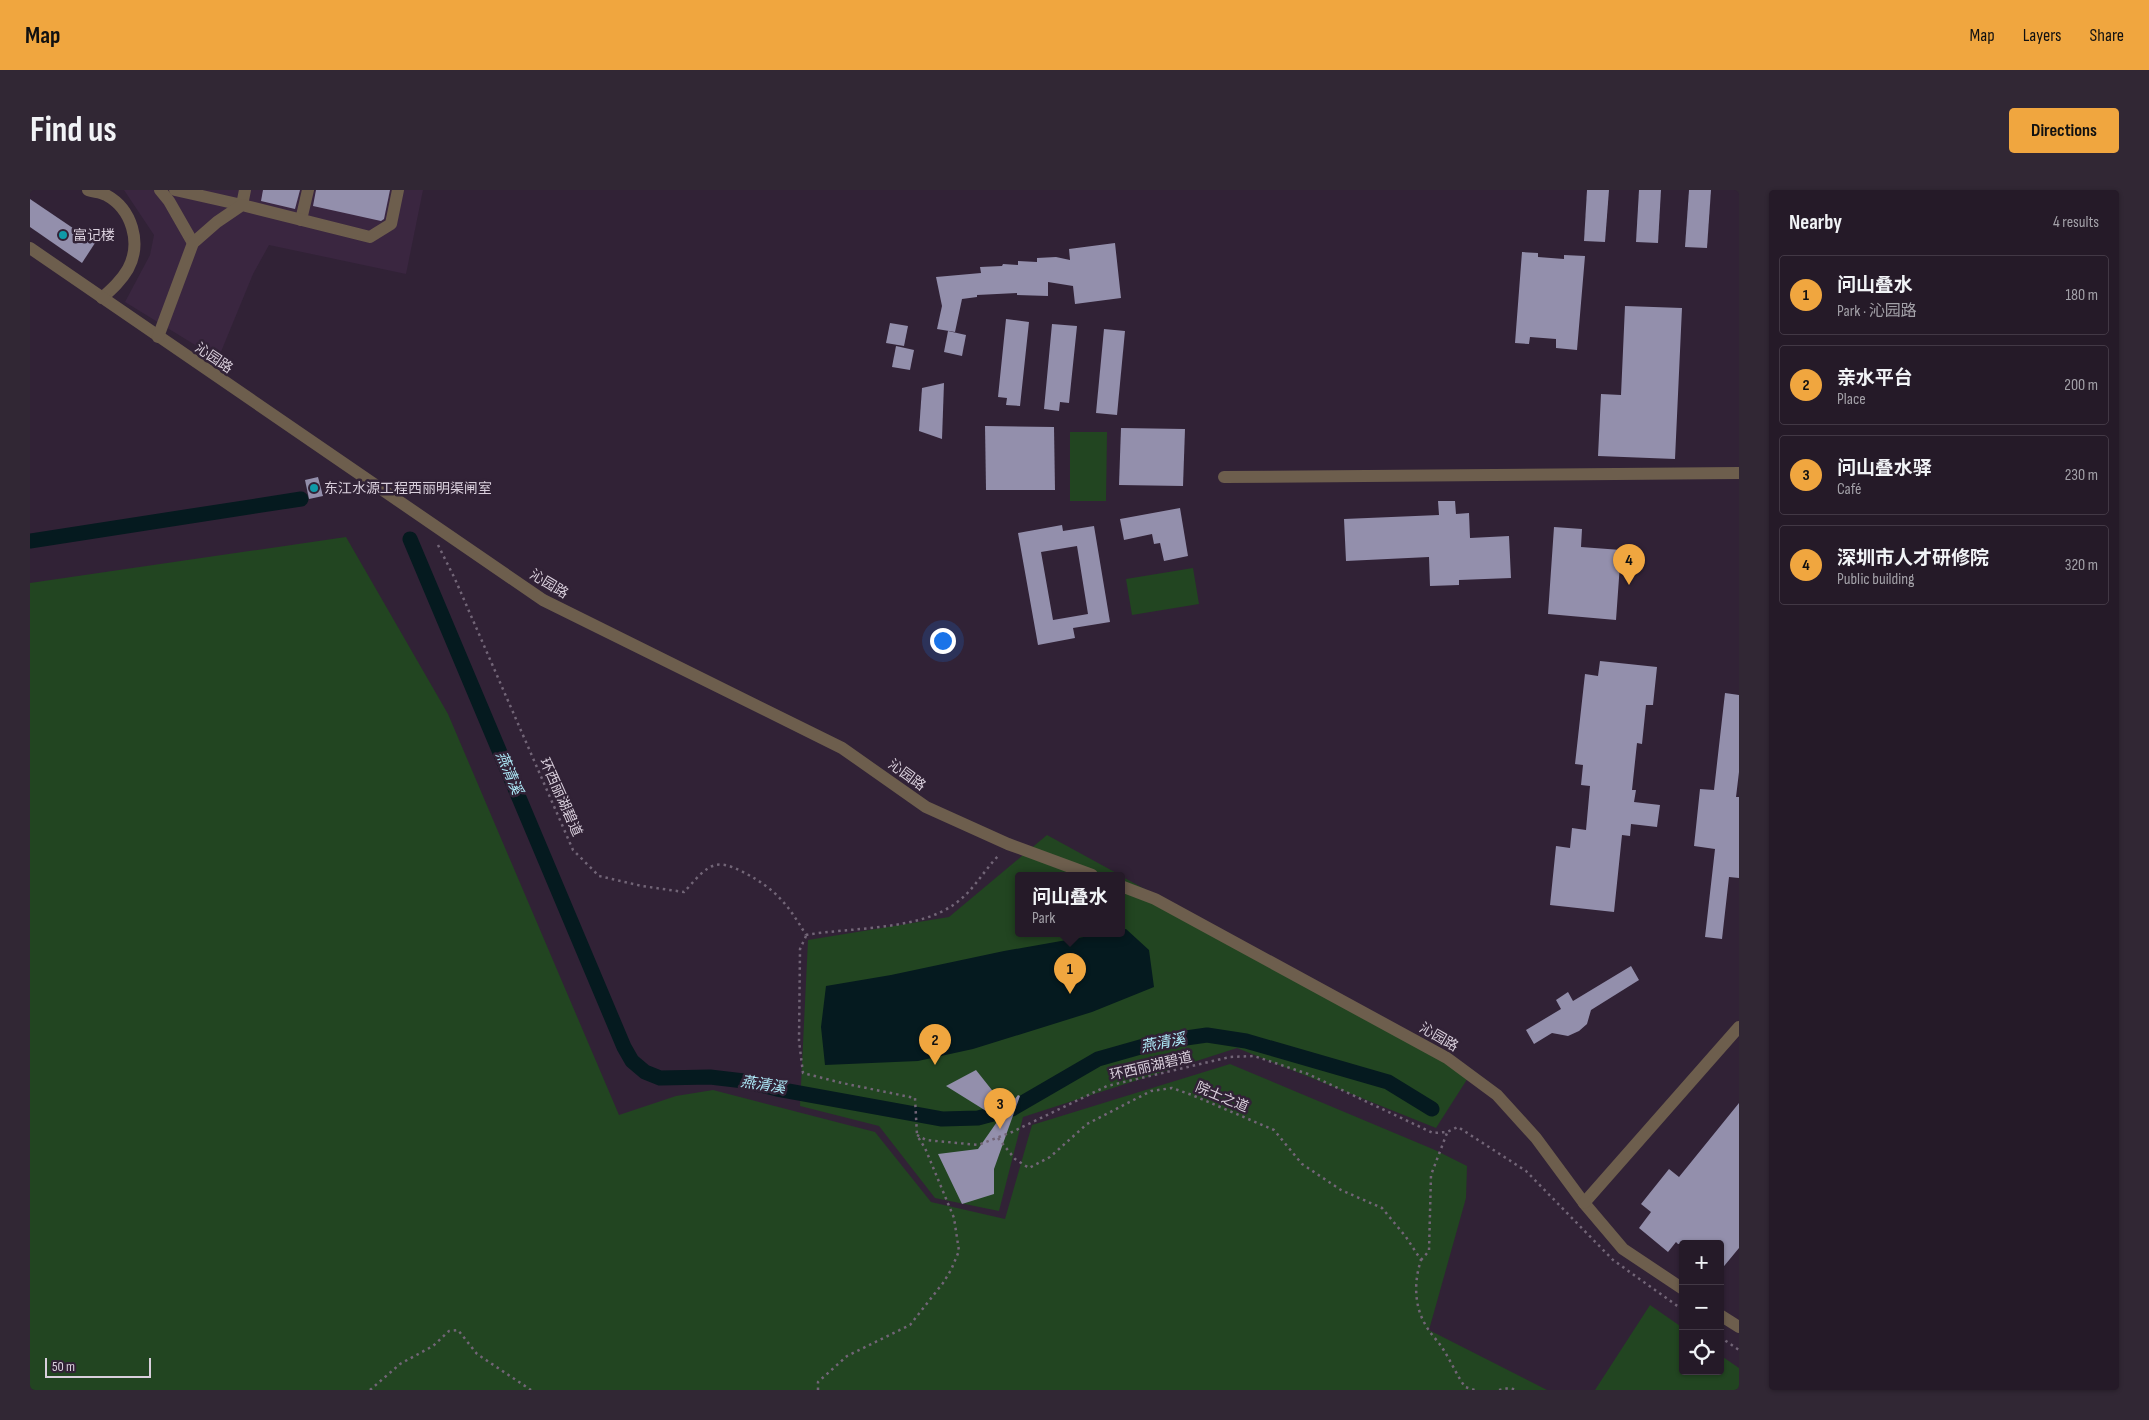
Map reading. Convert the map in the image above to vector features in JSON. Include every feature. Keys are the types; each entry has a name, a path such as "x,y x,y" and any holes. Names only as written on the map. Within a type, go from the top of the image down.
{"street":[{"path":"88,190 106,195 123,208 131,222 134,244 128,268 119,282 102,298"},
{"path":"160,190 193,243"},
{"path":"175,190 370,237 391,224 398,190"},
{"path":"158,338 193,243 217,222 242,205 245,190"},
{"path":"301,220 308,190"},
{"name":"沁园路","path":"30,248 158,338 543,600 597,629 842,748 926,807 1008,844 1084,872"},
{"path":"1224,478 1739,474"},
{"name":"沁园路","path":"1125,888 1155,899 1447,1058 1497,1095 1536,1138 1584,1202 1623,1249 1679,1286"},
{"path":"1584,1202 1739,1027"},
{"path":"1724,1317 1739,1327"}],"path":[{"name":"环西丽湖碧道","path":"433,539 440,546 455,579 573,850 599,876 642,886 684,892 707,870 716,865 734,867 766,885 790,909 806,935"},
{"path":"818,1390 818,1382 848,1356 910,1325 944,1283 959,1251 954,1218 925,1148 917,1136 915,1098 802,1073 799,1041 800,949 806,935 891,926 935,915 955,904 970,892 985,870 1008,844"},
{"name":"环西丽湖碧道","path":"917,1136 926,1140 978,1145 1107,1086 1230,1057 1254,1056 1308,1074 1433,1133 1447,1132 1458,1127 1526,1171"},
{"name":"院士之道","path":"998,1137 1015,1159 1030,1168 1050,1157 1087,1124 1151,1091 1172,1088 1274,1130 1302,1164 1341,1190 1382,1208 1406,1237 1420,1260"},
{"path":"1447,1132 1431,1175 1429,1251 1420,1260 1416,1275 1417,1301 1424,1324 1442,1348 1465,1387 1475,1390"},
{"path":"370,1390 400,1364 433,1346 449,1331 458,1330 477,1354 531,1390"},
{"path":"1724,1340 1739,1350"},
{"path":"1499,1390 1509,1388 1518,1390"}],"shaded area":[{"path":"124,190 423,190 406,274 269,245 253,274 218,359 125,302 150,255 154,235"},
{"path":"1125,929 1149,950 1154,987 1092,1012 973,1049 918,1061 825,1065 821,1027 826,986 1083,937 1125,937"}],"green space":[{"path":"1070,432 1107,432 1106,501 1070,501"},
{"path":"346,537 448,714 619,1115 676,1096 713,1090 875,1132 931,1202 1005,1219 1032,1125 1230,1064 1435,1150 1467,1166 1466,1198 1429,1330 1547,1390 30,1390 30,583"},
{"path":"1193,568 1199,604 1132,615 1126,579"},
{"path":"1047,835 1115,872 1015,872 1015,937 1125,937 1125,878 1473,1070 1436,1128 1237,1048 1023,1117 999,1211 935,1198 879,1126 800,1106 808,940 949,917"},
{"path":"1650,1305 1679,1325 1679,1375 1724,1375 1724,1358 1739,1368 1739,1390 1595,1390"}],"building":[{"path":"263,190 300,190 295,209 261,201"},
{"path":"316,190 390,190 384,219 381,221 313,206"},
{"path":"1587,190 1609,190 1605,242 1584,241"},
{"path":"1639,190 1661,190 1658,243 1636,242"},
{"path":"1689,190 1711,190 1707,248 1685,247"},
{"name":"富记楼","path":"30,199 95,243 82,263 30,227"},
{"path":"1115,243 1121,298 1075,304 1073,286 1048,282 1048,296 1017,295 1017,293 977,295 977,297 962,299 955,332 937,329 942,306 936,277 981,273 980,267 1002,266 1003,264 1018,265 1018,261 1037,262 1037,258 1056,257 1070,260 1069,249"},
{"path":"1522,252 1538,253 1538,257 1564,259 1564,255 1585,256 1577,350 1556,348 1556,339 1530,337 1529,344 1515,343"},
{"path":"1625,306 1682,308 1675,459 1598,456 1601,394 1621,395"},
{"path":"1006,319 1029,322 1020,406 1006,405 1007,398 998,397"},
{"path":"890,323 908,326 904,346 886,343"},
{"path":"1052,324 1077,326 1069,403 1060,402 1059,411 1044,409"},
{"path":"1104,329 1125,331 1117,415 1096,413"},
{"path":"948,331 966,335 962,356 944,352"},
{"path":"896,346 914,350 910,370 892,367"},
{"path":"944,383 942,439 919,431 922,388"},
{"path":"985,426 1054,427 1055,490 986,490"},
{"path":"1121,428 1185,429 1183,486 1119,485"},
{"name":"东江水源工程西丽明渠闸室","path":"318,477 323,496 309,499 305,480"},
{"path":"1438,501 1455,501 1456,514 1469,513 1470,538 1509,536 1511,578 1459,580 1459,585 1430,586 1429,557 1346,561 1344,519 1439,515"},
{"path":"1180,508 1188,556 1164,561 1160,543 1154,544 1152,534 1124,540 1120,519"},
{"path":"1062,525 1063,531 1094,526 1110,622 1073,628 1075,638 1038,645 1018,533","holes":["1077,546 1088,614 1053,620 1041,552"]},
{"path":"1554,527 1582,529 1581,547 1621,550 1616,620 1548,614"},
{"path":"1600,661 1657,667 1653,705 1646,705 1642,744 1637,743 1632,790 1636,790 1634,802 1660,805 1657,827 1631,824 1630,836 1622,835 1614,912 1550,905 1556,846 1570,848 1572,828 1586,830 1590,786 1581,785 1583,765 1575,764 1585,674 1598,676"},
{"path":"1725,693 1739,695 1739,772 1736,797 1739,797 1739,878 1729,877 1722,939 1705,937 1715,849 1694,846 1700,789 1714,790"},
{"path":"1631,966 1639,980 1591,1010 1587,1024 1579,1031 1568,1036 1552,1033 1534,1044 1526,1030 1561,1009 1556,1000 1568,992 1573,1001"},
{"path":"976,1070 1007,1109 1018,1095 1020,1096 994,1169 994,1194 962,1204 938,1154 978,1149 999,1119 946,1086"},
{"path":"1739,1103 1739,1248 1724,1266 1724,1240 1679,1240 1679,1244 1676,1242 1668,1252 1639,1228 1651,1212 1641,1204 1669,1169 1679,1177"}],"waterway":[{"path":"30,541 301,499"},
{"name":"燕清溪","path":"410,539 624,1047 632,1061 645,1072 660,1078 710,1077 744,1081 777,1089 942,1119 978,1118 1012,1109 1098,1059 1158,1042 1207,1035 1246,1041 1388,1082 1432,1109"}],"place":[{"name":"富记楼","path":"63,235"},
{"name":"东江水源工程西丽明渠闸室","path":"314,488"},
{"name":"深圳市人才研修院","path":"1629,585"},
{"name":"问山叠水","path":"1070,994"},
{"name":"亲水平台","path":"935,1065"},
{"name":"问山叠水驿","path":"1000,1129"}]}
